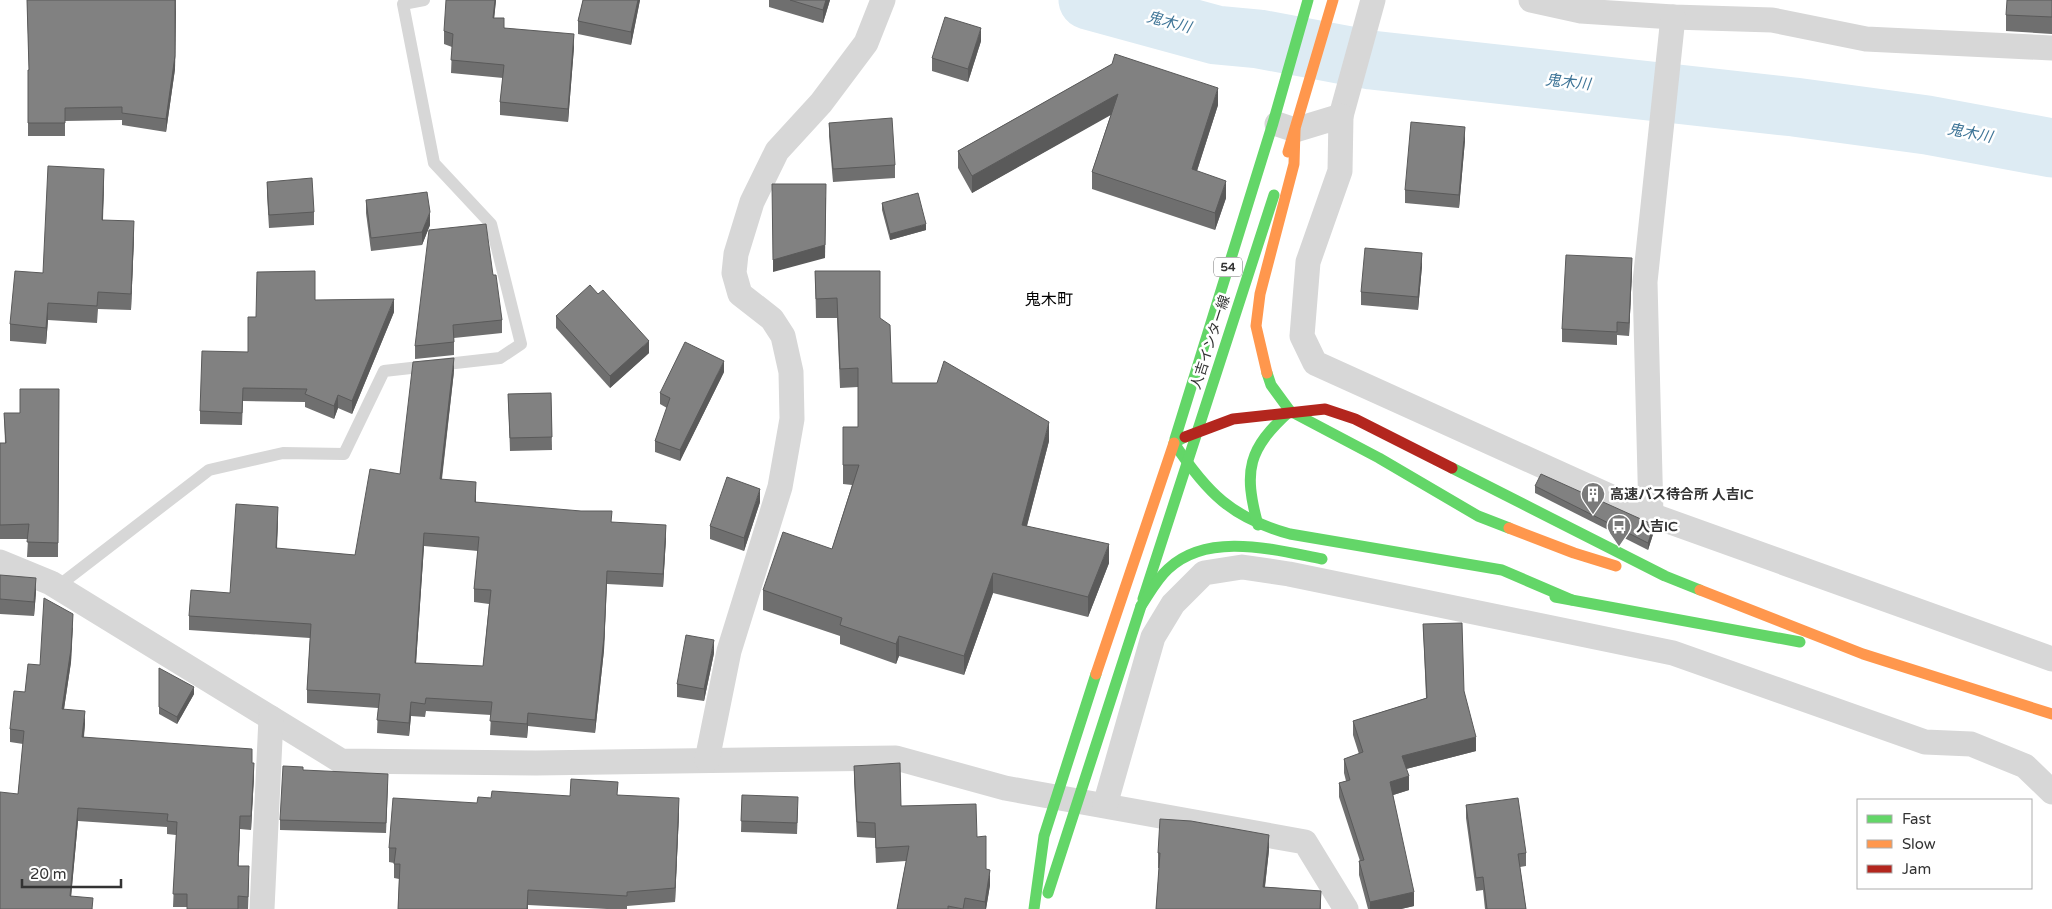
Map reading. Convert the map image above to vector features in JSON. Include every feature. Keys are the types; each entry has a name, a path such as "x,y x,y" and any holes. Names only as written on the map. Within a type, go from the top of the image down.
{"main road":[{"name":"人吉インター線","path":"1043,909 1197,431 1284,127 1282,91 1308,0"},
{"name":"人吉インター線","path":"1034,909 1044,836 1055,797 1174,443 1284,127 1305,96 1333,0"},
{"path":"1284,127 1294,164 1260,294 1256,326 1261,354 1271,385 1290,411 1379,458 1478,516 1610,565 1665,576"},
{"path":"1572,600 1502,570 1290,534 1258,524 1227,506 1187,463 1174,443 1197,431 1233,419 1290,411 1326,409 1355,419 1665,576 1863,654 2052,714"},
{"path":"1258,524 1252,503 1251,471 1258,446 1290,411"},
{"path":"1141,606 1169,568 1197,550 1227,547 1268,550 1336,561"},
{"path":"1523,592 1863,654"}],"street":[{"path":"707,760 729,651 780,487 792,419 791,372 783,336 772,319 740,294 734,274 736,254 752,202 777,151 821,103 866,43 883,0"},
{"path":"1373,0 1341,116 1340,171 1308,262 1302,336 1315,363 1651,515 2052,659"},
{"path":"1531,0 1582,11 1673,17 1772,20 1866,39 2052,48"},
{"path":"1651,515 1645,282 1673,17"},
{"path":"1284,127 1341,116"},
{"path":"0,562 57,587 341,761 536,763 896,758 1005,788 1304,842 1346,909"},
{"path":"1105,805 1153,637 1173,604 1204,573 1242,567 1289,574 1673,654 1925,742 1971,744 2025,766 2052,792"},
{"path":"262,909 271,718"}],"lane":[{"path":"57,587 209,470 283,453 344,454 384,371 500,358 521,344 492,224 434,162 403,4 424,0"}],"building":[{"path":"27,0 175,0 175,56 166,119 122,113 122,107 65,108 65,123 28,123"},
{"path":"446,0 495,0 493,18 504,18 504,28 574,34 568,109 500,102 504,65 451,60 453,34 444,31"},
{"path":"583,0 638,0 631,32 578,21"},
{"path":"790,0 826,0 823,10"},
{"path":"2007,0 2052,0 2052,17 2006,15"},
{"path":"945,17 981,28 968,69 932,58"},
{"path":"1115,54 1218,88 1192,169 1226,181 1215,213 1092,172 1118,94 972,176 958,151 1112,64"},
{"path":"892,118 895,165 833,169 829,123"},
{"path":"1411,122 1465,127 1459,195 1405,190"},
{"path":"48,166 104,169 102,220 134,221 131,294 98,292 97,306 48,303 46,328 10,324 15,271 43,273"},
{"path":"312,178 314,212 269,215 267,182"},
{"path":"772,184 826,184 825,245 773,260"},
{"path":"427,192 430,212 422,232 371,238 366,200"},
{"path":"918,193 926,224 890,234 882,203"},
{"path":"486,224 502,320 453,325 454,342 415,346 429,230"},
{"path":"1365,248 1422,253 1418,297 1361,292"},
{"path":"1566,255 1632,258 1629,323 1617,322 1617,332 1562,329"},
{"path":"315,271 315,300 394,299 352,401 338,395 334,406 305,394 307,389 243,388 242,413 200,411 202,351 248,352 248,317 256,317 257,272"},
{"path":"815,271 880,271 880,318 890,325 892,383 937,383 944,361 1049,422 1022,525 1109,544 1088,597 993,573 964,656 899,636 896,644 840,625 842,618 763,590 783,532 832,549 859,465 843,465 843,427 858,427 858,368 840,369 837,298 816,299"},
{"path":"590,285 598,294 603,290 649,341 610,376 556,316"},
{"path":"685,342 724,361 680,450 655,441 670,398 660,393"},
{"path":"454,358 440,479 476,482 475,502 581,511 612,511 611,522 666,525 663,574 607,571 604,637 595,720 528,713 527,724 490,721 492,702 426,698 425,704 411,702 409,723 377,720 380,694 307,690 311,624 189,616 191,590 230,593 236,504 278,507 276,548 355,555 370,469 400,474 413,362","holes":["424,533 479,537 474,589 491,590 483,666 415,663"]},
{"path":"20,389 59,389 58,543 27,542 29,524 0,525 0,443 6,443 4,413 20,413"},
{"path":"551,393 552,437 510,438 508,394"},
{"path":"1541,474 1654,525 1648,543 1535,486"},
{"path":"727,477 760,489 744,538 710,526"},
{"path":"0,575 36,578 34,602 0,599"},
{"path":"44,598 73,614 71,649 62,709 85,711 82,737 252,749 252,763 254,763 251,816 240,816 238,866 249,866 248,897 238,896 238,909 187,909 187,894 173,894 177,822 167,821 168,814 78,808 70,896 93,898 92,909 0,909 0,792 18,794 24,731 10,729 14,691 25,692 28,664 40,665"},
{"path":"1462,623 1464,691 1476,737 1402,756 1409,776 1390,782 1414,892 1370,902 1359,861 1364,860 1339,783 1350,780 1344,759 1363,752 1353,721 1427,698 1423,624"},
{"path":"686,635 714,640 704,689 677,684"},
{"path":"159,668 194,687 177,717 159,707"},
{"path":"900,763 901,806 976,804 977,837 986,836 986,869 990,870 985,902 965,898 963,909 948,906 948,909 897,909 909,846 876,848 875,823 857,822 854,766"},
{"path":"283,766 303,767 303,770 388,774 386,823 280,820"},
{"path":"571,779 618,782 617,795 679,798 675,888 627,892 627,896 528,890 527,909 398,909 400,864 394,864 396,848 389,848 393,798 477,803 478,797 491,798 492,791 570,796"},
{"path":"742,795 798,797 797,823 741,821"},
{"path":"1518,798 1526,853 1518,854 1526,909 1487,909 1483,877 1476,878 1466,805"},
{"path":"1160,819 1191,821 1269,835 1263,887 1321,891 1320,909 1156,909 1160,853 1158,853"}],"waterway":[{"name":"鬼木川","path":"1088,0 1216,35 1259,39 1371,60 1794,107 1927,125 2052,148"}],"traffic: fast":[{"path":"1175,439 1273,123 1308,0"},
{"path":"1143,599 1274,195"},
{"path":"1267,373 1271,385 1290,411 1379,458 1478,516 1509,528"},
{"path":"1258,525 1251,489 1250,475 1253,462 1257,449 1265,437 1290,411"},
{"path":"1185,437 1174,443 1210,490 1237,511 1270,528 1290,534 1502,570 1572,600"},
{"path":"1452,468 1665,576 1700,590"},
{"path":"1141,606 1168,569 1184,557 1202,550 1242,546 1284,551 1322,559"},
{"path":"1555,597 1800,642"},
{"path":"1048,893 1141,606"},
{"path":"1034,909 1044,836 1096,674"}],"traffic: slow":[{"path":"1288,152 1333,0"},
{"path":"1267,373 1256,326 1260,294 1294,164 1295,130"},
{"path":"1096,674 1174,443"},
{"path":"1509,528 1574,553 1616,566"},
{"path":"1700,590 1863,654 2052,714"}],"traffic: jam":[{"path":"1185,437 1233,419 1325,409 1355,419 1452,468"}],"place":[{"name":"高速バス待合所 人吉IC","path":"1593,515"},
{"name":"人吉IC","path":"1619,547"}],"district":[{"name":"鬼木町","path":"1049,299"}]}
